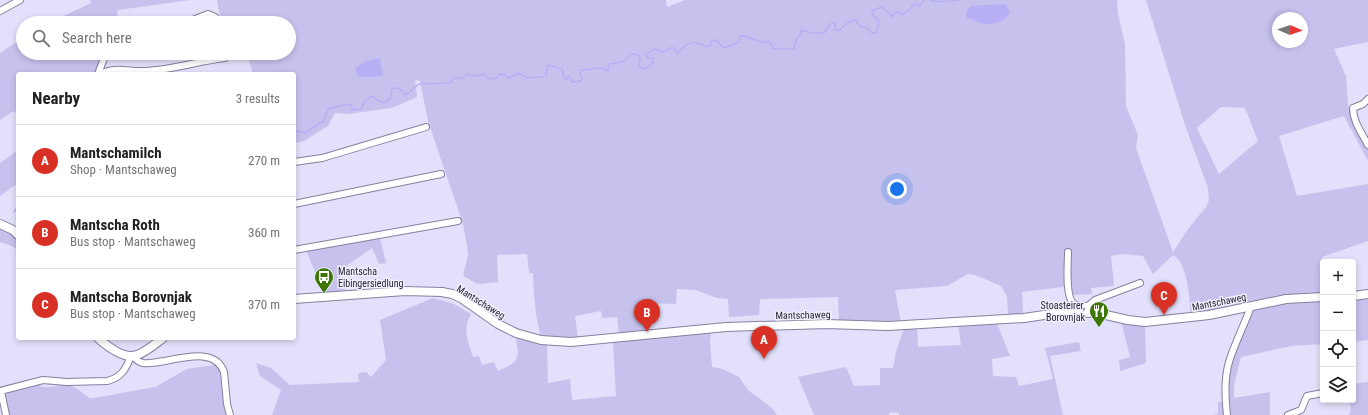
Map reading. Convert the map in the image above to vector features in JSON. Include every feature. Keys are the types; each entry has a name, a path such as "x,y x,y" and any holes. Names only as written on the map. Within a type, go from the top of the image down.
{"street":[{"path":"0,11 20,0"},
{"path":"203,16 208,14 213,16"},
{"path":"100,72 104,60"},
{"path":"104,72 118,69 144,71 174,68 215,60"},
{"path":"1368,99 1363,104 1353,108 1355,120 1368,145"},
{"path":"296,162 322,158 426,128"},
{"path":"296,204 441,174"},
{"path":"296,250 458,222"},
{"path":"0,224 16,232"},
{"path":"1068,252 1069,296 1073,303 1088,306 1112,317"},
{"path":"1088,306 1095,300 1140,283"},
{"name":"Mantschaweg","path":"296,299 405,291 442,292 461,298 498,324 516,333 539,340 571,342 726,327 827,324 888,326 1024,318 1064,312 1097,314 1140,321 1165,320 1209,315 1286,299 1320,297"},
{"path":"1356,296 1368,294"},
{"path":"1064,312 1078,305"},
{"path":"1227,415 1226,396 1228,367 1251,306"},
{"path":"101,340 116,350 132,356 139,362 143,363 191,357 205,357 216,361 222,367 224,372 227,404 230,415"},
{"path":"6,415 0,391 46,380 67,382 113,380 123,373 132,356 141,353 160,340"},
{"path":"1288,415 1301,410 1307,396 1320,394"}],"shaded area":[{"path":"90,0 190,0 118,10 117,16 64,16 91,3"},
{"path":"217,0 666,0 667,7 685,0 1117,0 1118,14 1125,44 1126,106 1138,135 1136,148 1173,252 1188,229 1206,207 1209,200 1208,188 1185,125 1146,0 1368,0 1368,42 1334,49 1346,76 1348,105 1353,119 1368,149 1368,161 1344,116 1279,136 1297,196 1368,184 1368,241 1320,259 1320,294 1191,316 1189,292 1185,274 1182,266 1173,255 1153,274 1143,256 1123,254 1111,256 1114,286 1091,288 1092,294 1072,295 1070,286 1022,292 1023,315 1008,315 1007,296 1001,286 975,275 968,274 947,286 895,290 901,323 839,321 838,297 760,299 759,315 729,317 728,299 717,298 696,290 677,289 676,304 643,303 644,332 619,335 617,317 602,318 601,311 575,316 578,339 541,337 534,298 533,273 529,273 527,254 497,255 498,282 478,284 463,276 468,255 463,224 428,121 420,81 415,80 417,97 392,108 348,114 335,113 328,126 304,141 296,143 296,72 252,72 249,60 296,60 296,16 220,16","holes":["1221,107 1245,108 1258,141 1219,174 1197,128"]},
{"path":"1005,4 1010,11 1003,20 997,23 985,24 966,17 966,11 971,6"},
{"path":"16,43 16,60 102,60 96,72 16,72 16,113 14,111 0,120 0,53"},
{"path":"380,59 383,75 358,77 355,68 366,61"},
{"path":"16,151 16,184 0,196 0,163"},
{"path":"0,226 15,235 16,249 12,246 0,242"},
{"path":"378,237 380,238 386,263 379,264 372,248 339,271 346,293 324,294 306,250"},
{"path":"1368,296 1368,340 1356,342 1356,298"},
{"path":"433,298 454,304 471,314 466,330 468,341 473,357 479,356 482,365 494,362 498,371 511,365 517,358 518,354 515,335 547,343 548,383 570,379 572,400 616,396 614,341 711,331 710,343 712,367 722,369 739,377 748,390 772,408 777,415 272,415 281,390 260,376 256,363 271,368 290,385 359,382 358,373 366,372 371,377 386,360 380,320"},
{"path":"1320,299 1320,344 1291,346 1241,357 1234,385 1234,398 1270,392 1270,415 1229,415 1227,404 1229,367 1253,309 1275,303"},
{"path":"996,321 1010,356 992,359 993,376 1016,377 1019,386 1053,379 1045,348 1079,342 1081,351 1050,356 1063,415 899,415 899,413 890,412 889,415 814,415 798,377 846,367 854,386 880,385 880,368 893,368 896,352 904,328 917,327 918,347 961,345 958,324"},
{"path":"1121,321 1145,324 1146,363 1120,371 1119,360 1130,357"},
{"path":"213,362 222,373 228,415 8,415 4,398 6,393 38,384 45,387 68,385 90,398 94,398 155,387 187,369 214,365"},
{"path":"1368,382 1368,415 1349,415 1351,408 1350,403 1356,403 1356,384"},
{"path":"1218,402 1223,402 1225,415 1213,415 1218,414"}],"waterway":[{"path":"296,132 298,131 305,133 325,120 325,115 329,109 348,104 351,105 353,110 361,109 366,100 371,96 383,103 389,99 392,89 394,88 400,89 406,95 419,84 450,83 454,78 463,78 467,74 475,76 483,74 488,78 495,79 500,74 509,78 518,73 528,78 543,77 546,75 548,65 562,69 564,78 567,79 569,76 573,82 581,81 581,70 603,68 608,71 609,64 622,62 633,54 639,55 639,67 645,68 653,62 653,58 648,58 645,55 654,49 664,52 670,48 674,48 677,53 690,43 698,43 707,47 711,45 711,41 716,40 724,48 739,42 741,35 761,42 769,42 773,46 772,49 794,49 797,38 801,35 801,30 811,33 824,33 830,24 835,23 835,29 839,31 847,23 857,20 857,23 862,27 866,27 872,33 876,33 878,21 876,17 873,16 872,11 881,7 890,13 892,17 897,11 902,15 914,4 919,6 924,0"},
{"path":"930,0 940,2 959,0"},
{"path":"6,231 14,237 16,242"}],"place":[{"name":"Mantscha Eibingersiedlung","path":"324,294"},
{"name":"Mantscha Borovnjak","path":"1164,315"},
{"name":"Stoasteirer, Borovnjak","path":"1099,328"},
{"name":"Mantscha Roth","path":"647,332"},
{"name":"Mantschamilch","path":"764,359"}]}
